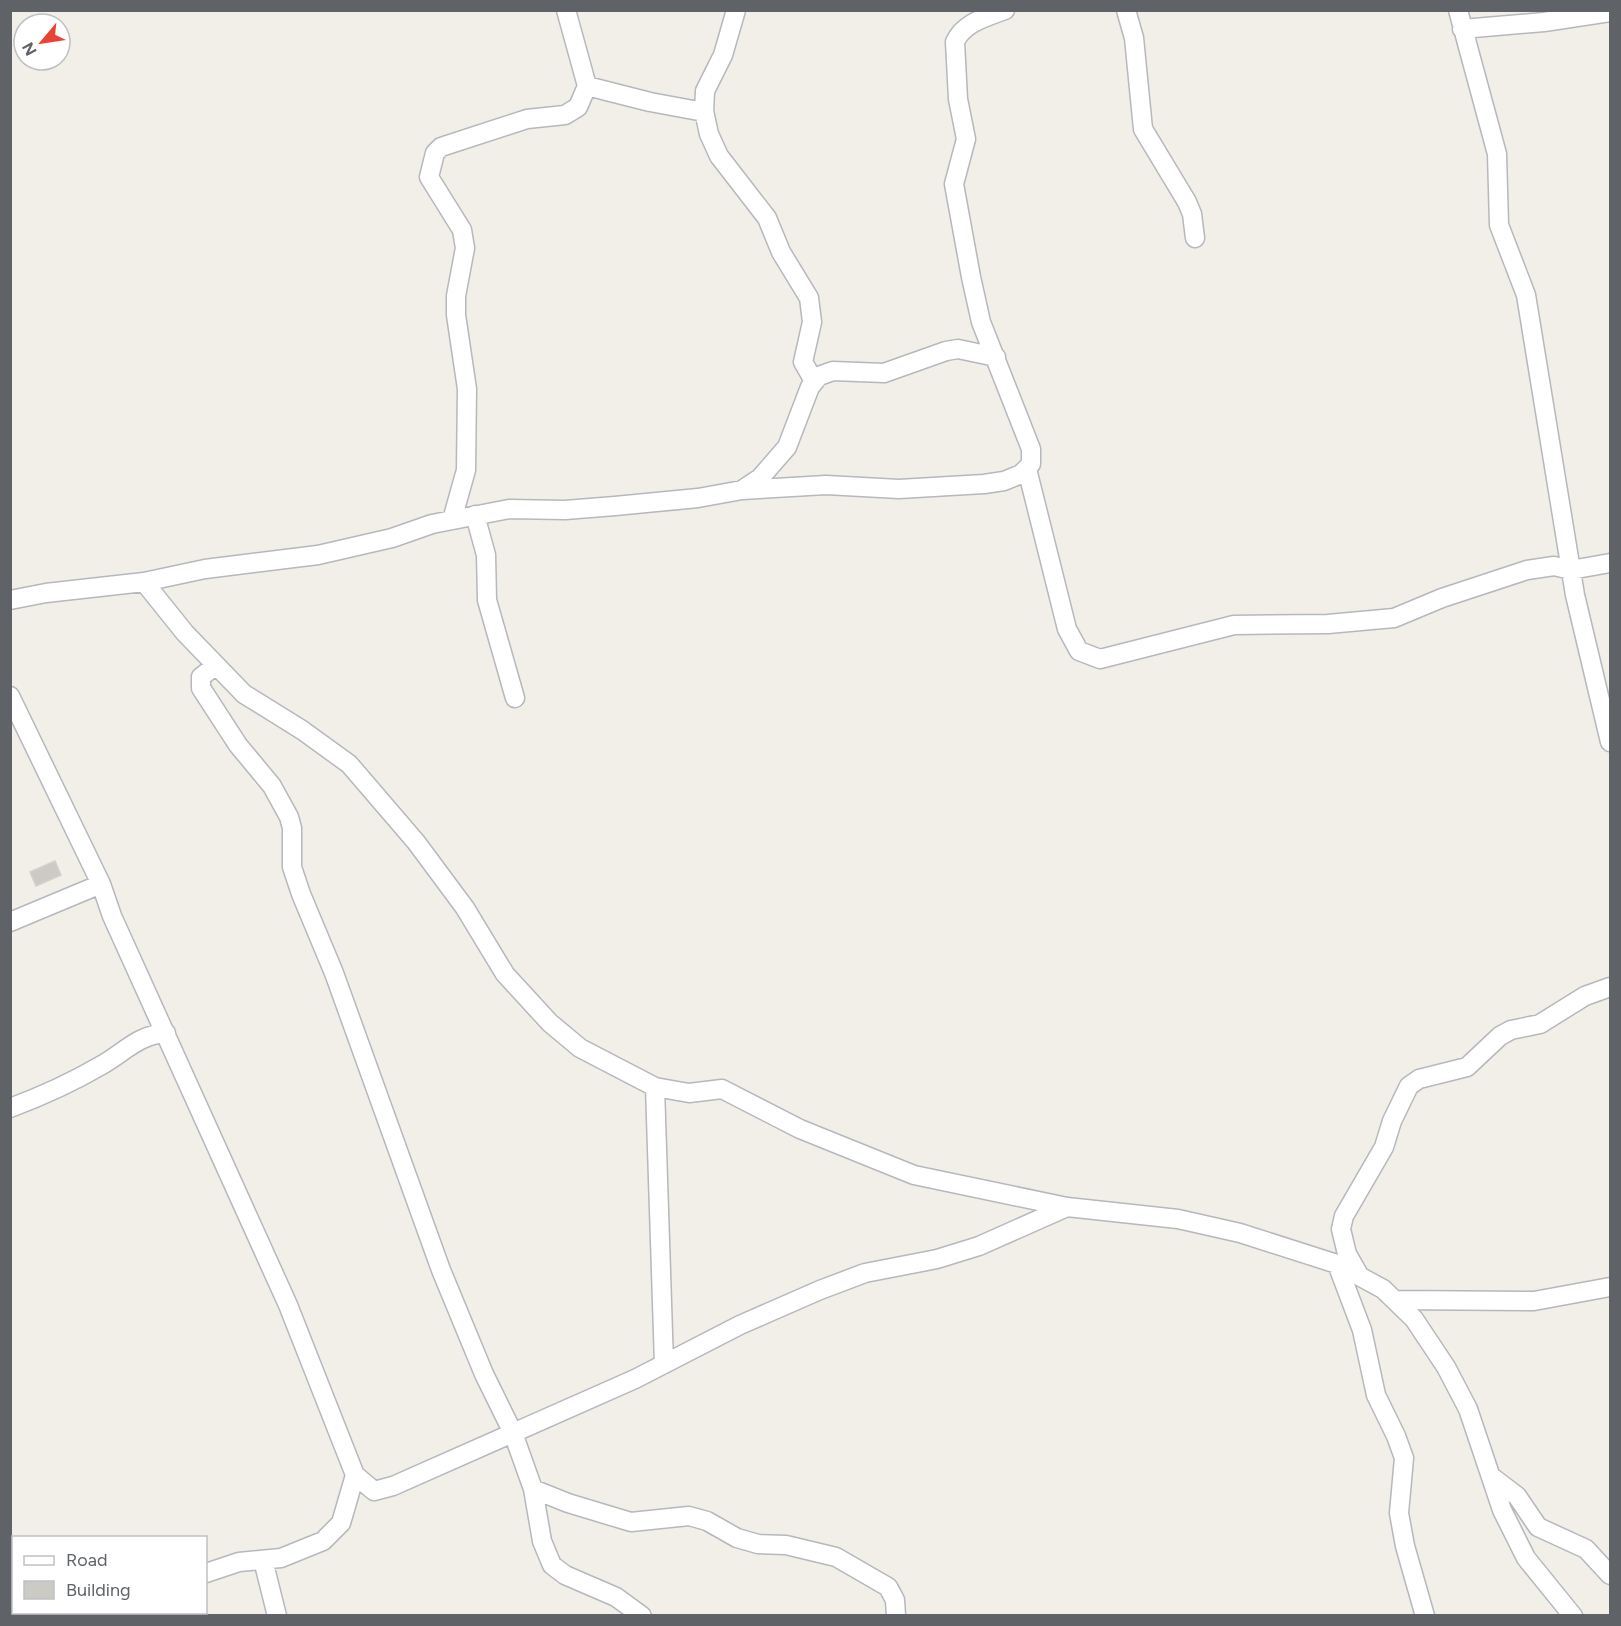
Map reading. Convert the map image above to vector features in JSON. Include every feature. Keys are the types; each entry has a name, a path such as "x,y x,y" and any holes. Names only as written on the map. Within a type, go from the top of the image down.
{"street":[{"path":"452,520 466,470 467,389 456,315 456,296 465,248 462,230 429,177 434,157 441,147 527,118 565,116 578,106 587,86 580,70 566,10"},
{"path":"736,10 723,55 705,91 704,111 709,134 719,156 767,218 781,252 809,298 812,322 803,362 807,374 814,381"},
{"path":"10,600 46,593 144,582 205,569 318,555 392,538 452,520 509,509 565,510 698,498 742,490 826,485 900,489 984,484 1004,481 1027,469 1032,458 1031,449 981,322 954,184 966,139 958,99 955,42 958,35 971,24 1005,10"},
{"path":"1126,10 1134,38 1143,129 1187,202 1192,214 1195,238"},
{"path":"1458,10 1497,154 1501,232 1527,303 1571,570 1611,742"},
{"path":"1462,29 1544,22 1611,12"},
{"path":"587,86 650,102 704,111"},
{"path":"742,490 760,478 786,447 814,381 833,371 884,373 946,351 958,350 996,357"},
{"path":"1027,469 1067,629 1079,651 1100,659 1234,625 1328,624 1394,618 1442,598 1527,570 1554,567 1571,570 1611,563"},
{"path":"475,515 486,555 487,600 514,698"},
{"path":"144,582 185,633 244,694 302,730 349,764 416,842 465,908 505,974 550,1023 580,1048 655,1087 689,1093 722,1089 800,1129 914,1175 1067,1207 1178,1219 1240,1233 1337,1264 1359,1275 1396,1300 1420,1328 1468,1408 1502,1510 1526,1558 1573,1616"},
{"path":"216,665 201,677 201,688 238,745 272,786 289,817 292,828 292,867 301,894 346,1005 441,1270 484,1374 513,1433 533,1489 542,1541 552,1565 565,1575 616,1597 642,1616"},
{"path":"10,696 101,884 112,915 288,1305 355,1475 374,1491 381,1491 513,1433 664,1365 740,1325 842,1281 865,1273 937,1259 979,1245 1067,1207"},
{"path":"10,922 101,884"},
{"path":"1359,1275 1347,1254 1341,1229 1344,1216 1384,1148 1392,1121 1409,1086 1419,1079 1467,1067 1500,1036 1511,1030 1540,1024 1585,996 1611,987"},
{"path":"10,1108 43,1096 99,1067 141,1038 166,1033"},
{"path":"655,1087 664,1365"},
{"path":"1337,1264 1362,1330 1376,1395 1404,1458 1399,1513 1405,1546 1425,1616"},
{"path":"1396,1300 1534,1301 1611,1287"},
{"path":"207,1573 238,1562 281,1558 299,1553 323,1541 336,1530 350,1499 355,1475"},
{"path":"1492,1477 1516,1496 1538,1527 1586,1549 1611,1575"},
{"path":"533,1489 568,1503 631,1522 662,1517 697,1517 737,1538 836,1557 888,1587 895,1600 896,1616"},
{"path":"262,1560 277,1616"}],"building":[{"path":"55,861 61,875 36,886 30,872"}]}
